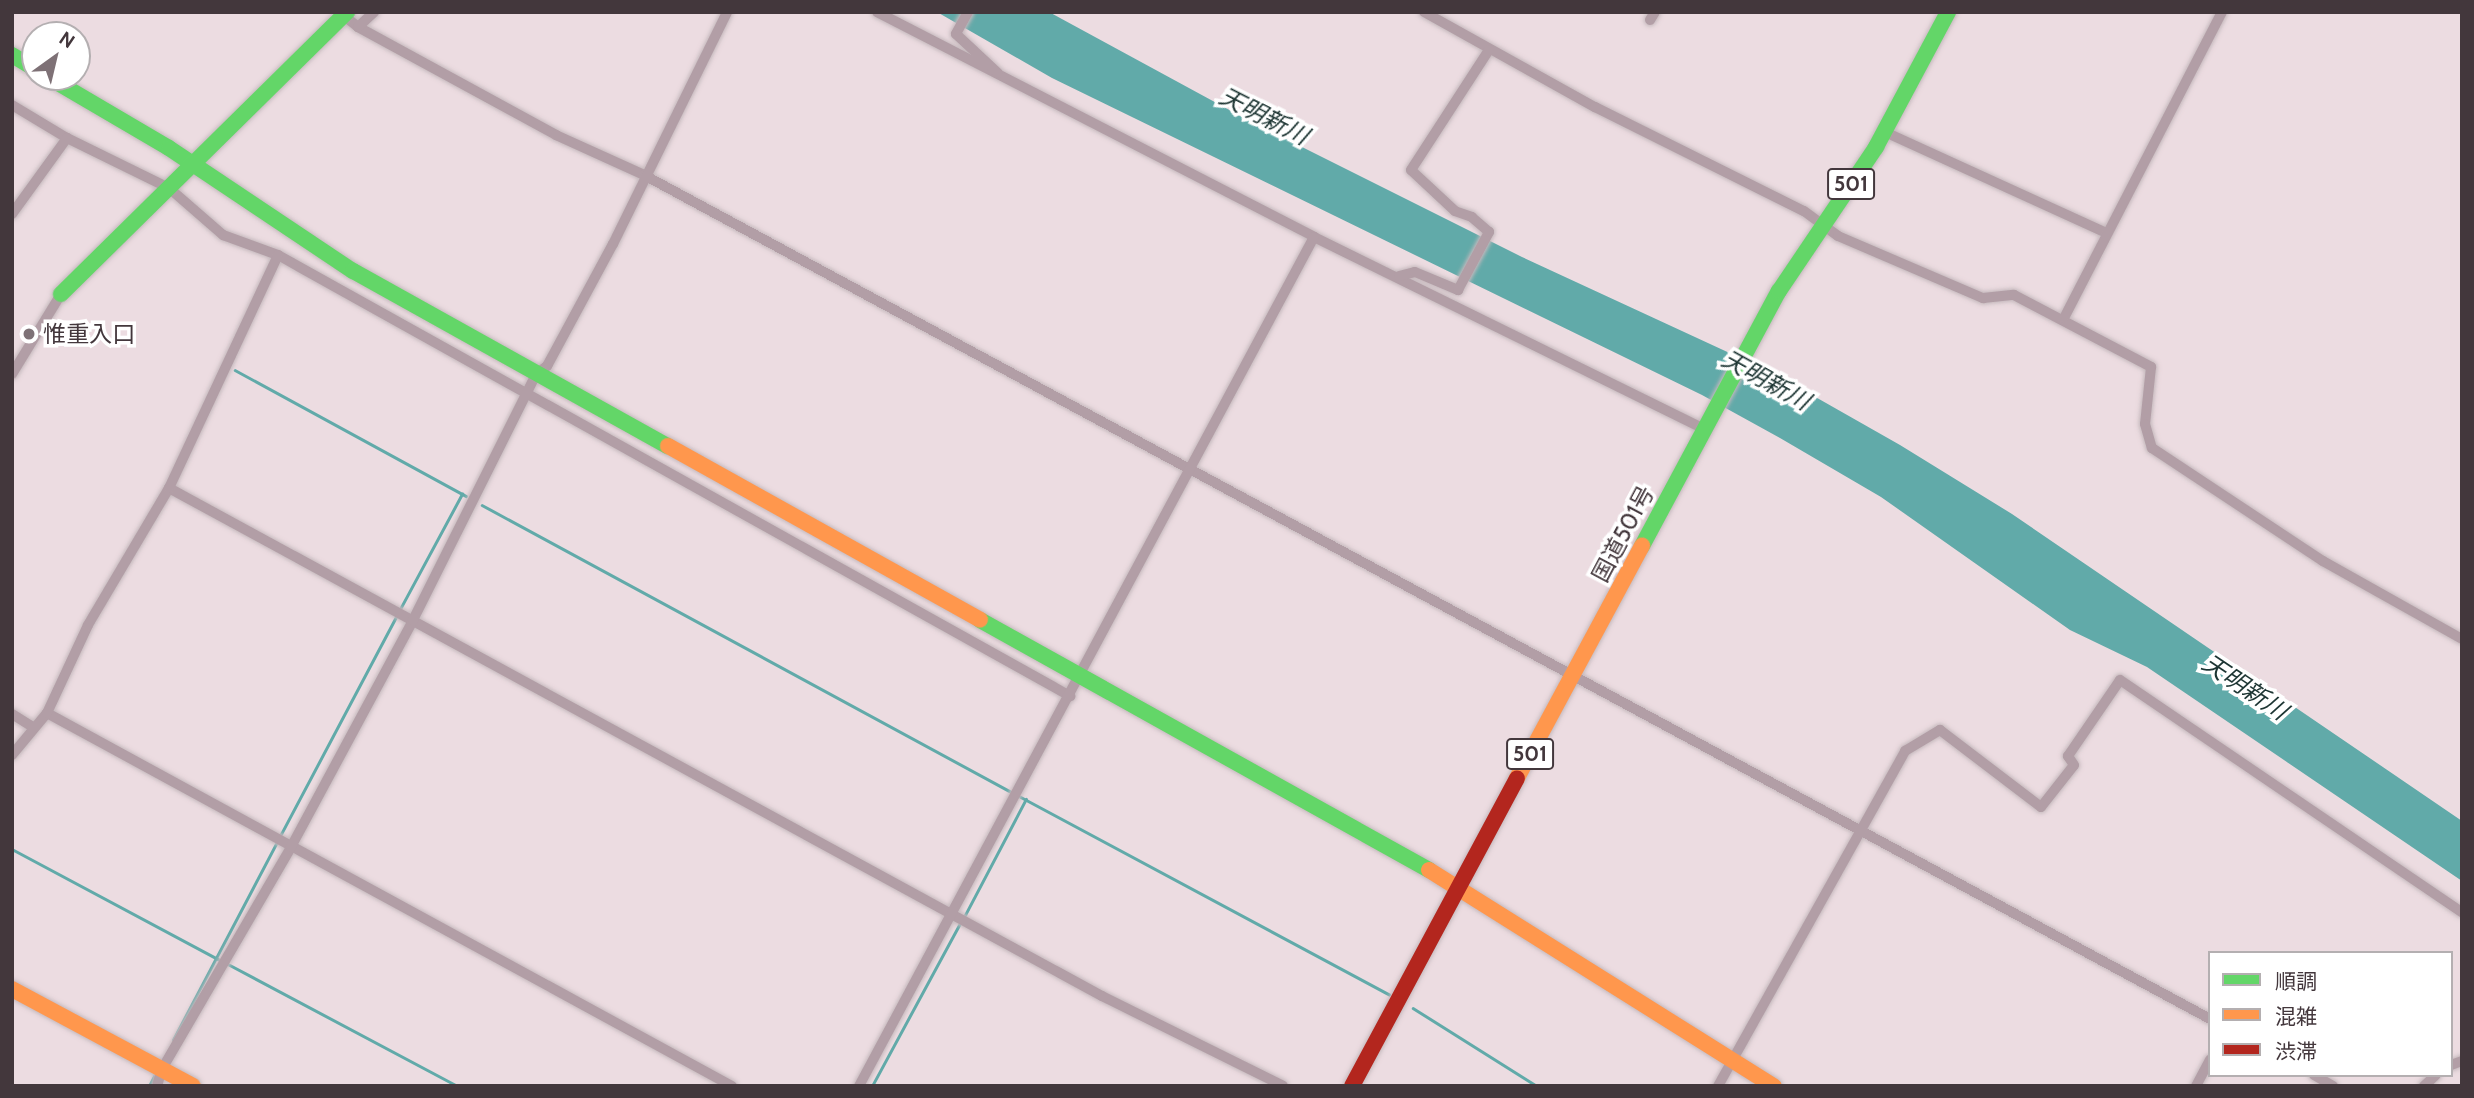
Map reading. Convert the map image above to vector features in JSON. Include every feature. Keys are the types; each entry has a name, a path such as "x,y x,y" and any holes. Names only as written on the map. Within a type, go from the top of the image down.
{"main road":[{"name":"国道501号","path":"1352,1086 1745,352 1822,225 1885,132 1948,12"},
{"path":"61,294 343,13"},
{"path":"71,91 193,164 353,271 1458,886 1774,1086"},
{"path":"12,989 194,1086"}],"street":[{"path":"358,27 374,12"},
{"path":"157,1086 162,1069 291,847 413,620 527,397 536,374 547,366 613,244 644,175 727,12"},
{"path":"877,12 1007,82 1314,237 1707,426"},
{"path":"968,12 957,34 1007,82"},
{"path":"1424,12 1489,50 1804,211 1838,236 1983,298 2014,295 2064,318 2151,367 2145,424 2152,449 2323,561 2462,639"},
{"path":"2064,318 2222,12"},
{"path":"343,13 358,27 556,135 644,175 1188,471 2208,1018"},
{"path":"1399,276 1415,272 1458,290 1489,232 1472,217 1455,212 1411,170 1489,50"},
{"path":"12,105 66,138 169,188 223,235 278,255 527,397 1070,696"},
{"path":"1885,132 2107,233"},
{"path":"12,214 66,138"},
{"path":"859,1086 1070,696 1077,674 1314,237"},
{"path":"12,755 47,713 89,625 169,488 205,419 278,255"},
{"path":"12,374 61,294"},
{"path":"169,488 954,912 1102,996 1283,1086"},
{"path":"1718,1086 1905,751 1940,730 2041,807 2074,765 2068,755 2120,680 2462,912"},
{"path":"47,713 732,1086"},
{"path":"12,714 33,727"},
{"path":"2196,1086 2208,1064"},
{"path":"2317,1077 2333,1086"}],"water":[{"name":"天明新川","path":"937,12 1049,12 1246,119 1522,257 1775,374 1900,445 2012,514 2462,821 2462,881 2147,667 2070,630 1881,497 1780,438 1702,395 1052,78"}],"waterway":[{"path":"235,370 466,496"},
{"path":"399,611 462,494"},
{"path":"482,505 1013,793"},
{"path":"280,836 396,617"},
{"path":"1019,796 1389,994"},
{"path":"964,917 1026,799"},
{"path":"173,1040 277,842"},
{"path":"12,849 222,961"},
{"path":"872,1086 960,923"},
{"path":"228,964 457,1086"},
{"path":"1413,1008 1537,1086"},
{"path":"149,1086 155,1074"}],"traffic: fast":[{"path":"61,294 347,12"},
{"path":"1642,546 1779,291 1876,147 1948,12"},
{"path":"12,55 21,60"},
{"path":"72,91 169,148 353,271 668,446"},
{"path":"980,620 1429,870"}],"traffic: slow":[{"path":"668,446 980,620"},
{"path":"1517,778 1642,546"},
{"path":"1429,870 1774,1086"},
{"path":"12,989 193,1086"}],"traffic: jam":[{"path":"1352,1086 1517,778"}],"place":[{"name":"惟重入口","path":"29,334"}]}
